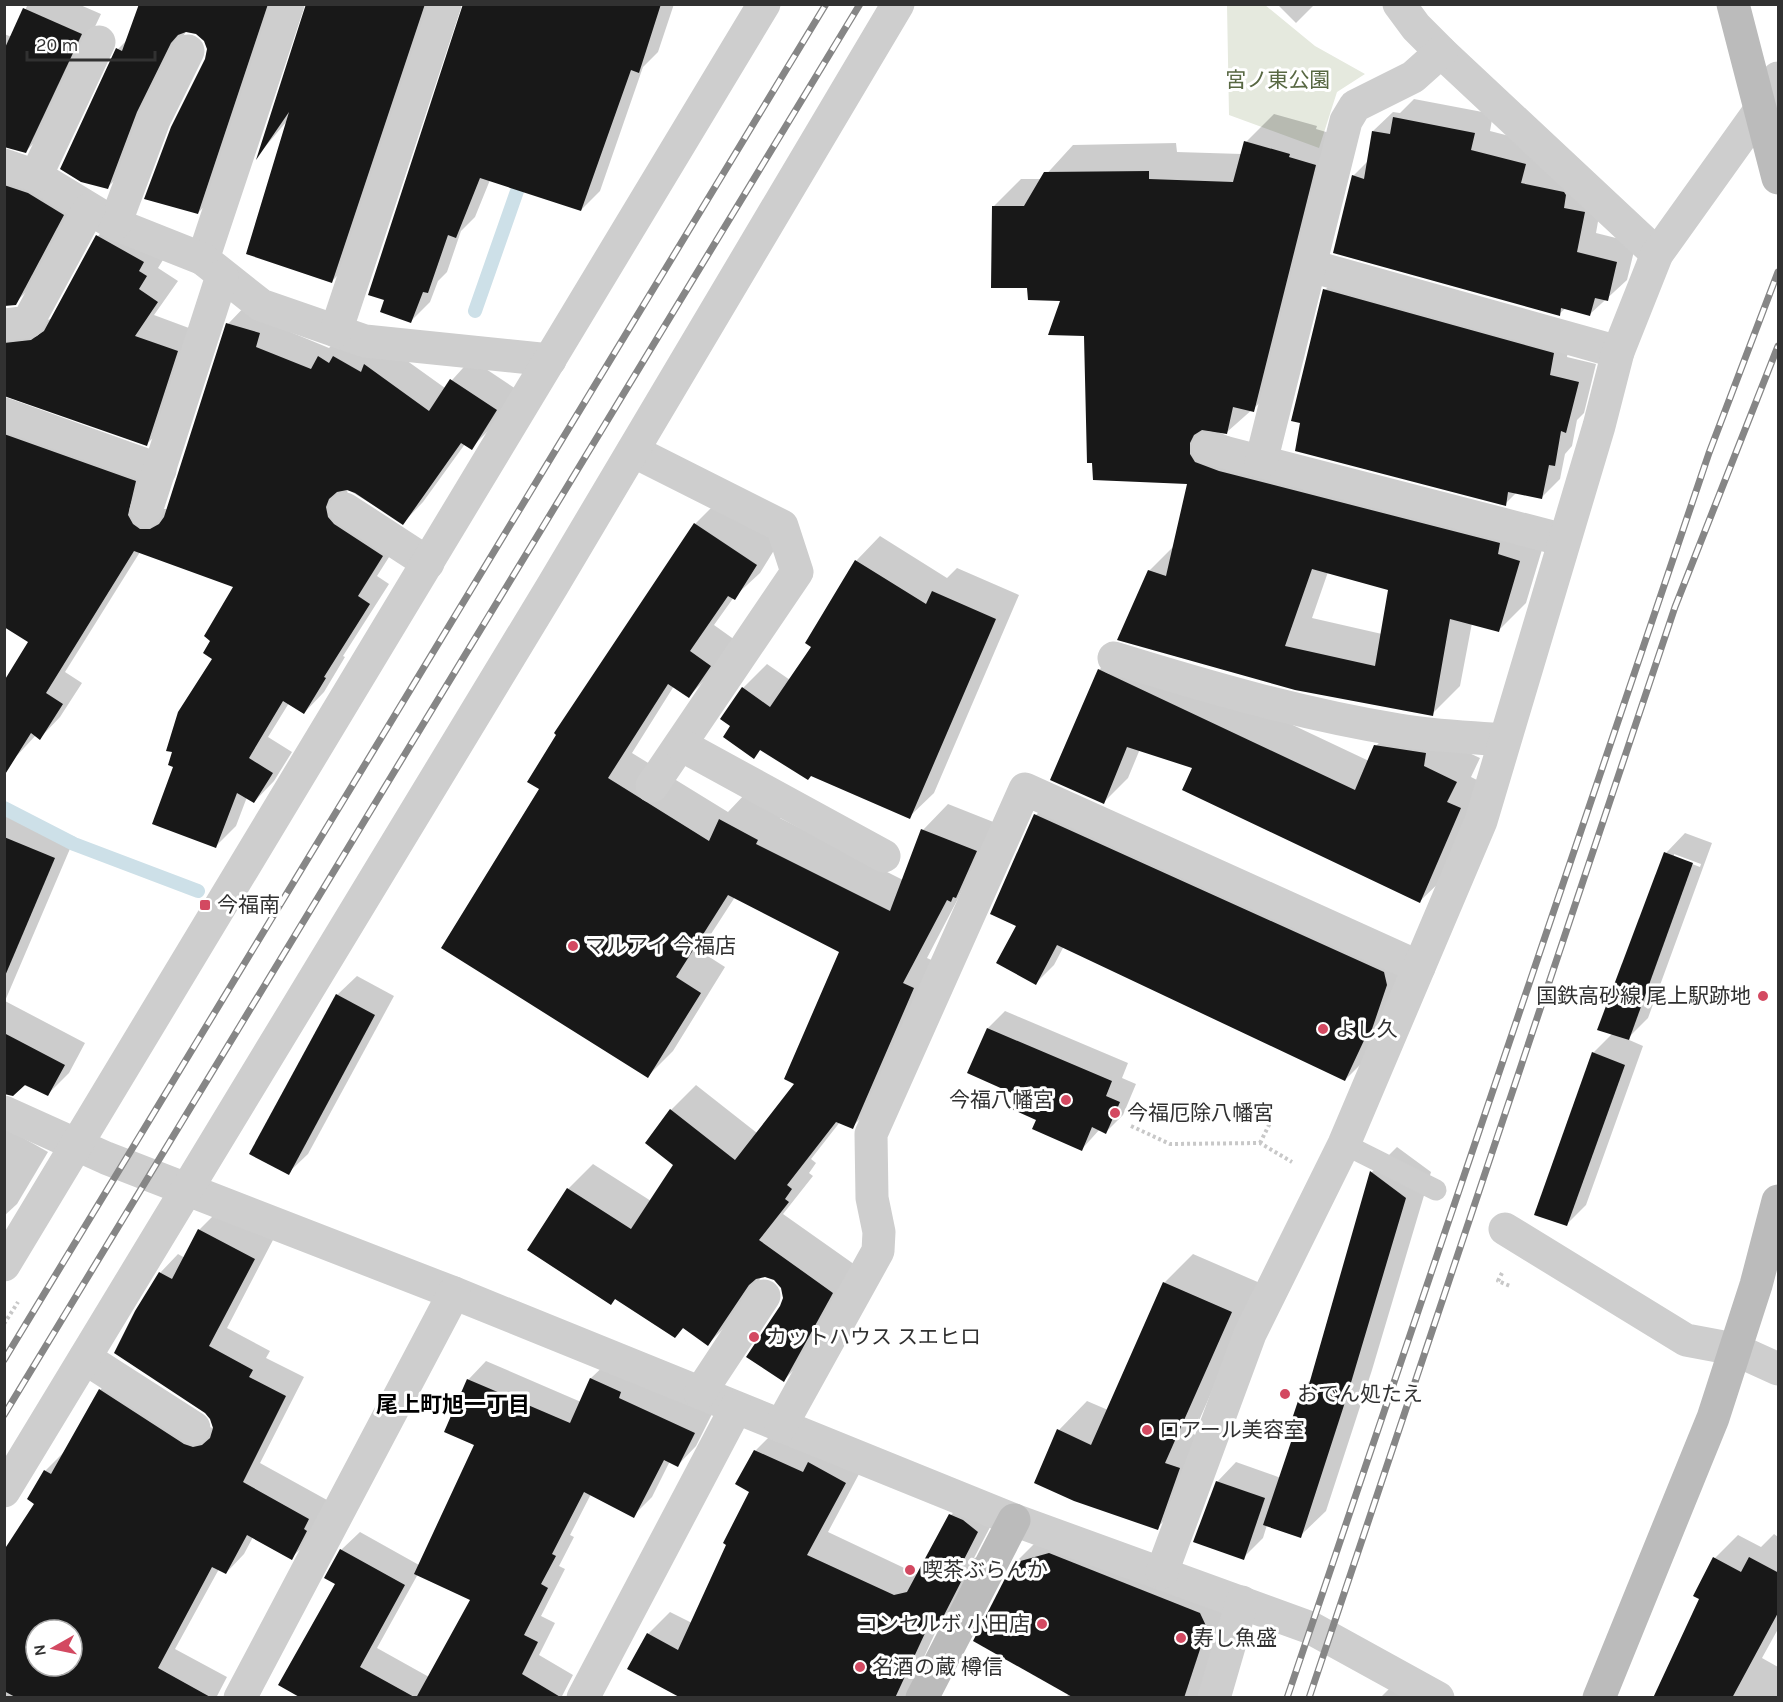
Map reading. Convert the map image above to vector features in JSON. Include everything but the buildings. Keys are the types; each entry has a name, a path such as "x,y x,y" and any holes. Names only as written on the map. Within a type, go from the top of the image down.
{"street":[{"path":"146,511 160,470 213,267 288,4"},
{"path":"336,331 445,4"},
{"path":"4,1265 764,4"},
{"path":"4,1491 633,451 898,4"},
{"path":"1399,4 1416,27 1441,52 1657,254"},
{"path":"1733,4 1779,177"},
{"path":"36,176 99,42"},
{"path":"4,325 28,322 102,217 188,51"},
{"path":"1261,462 1346,121 1355,106 1413,77 1441,52"},
{"path":"1162,1572 1250,1334 1344,1144 1481,821 1618,352 1657,254 1760,110 1779,78"},
{"path":"4,165 36,176 102,217 213,267 261,305 365,340 550,360"},
{"path":"1311,266 1618,352"},
{"path":"4,414 160,470"},
{"path":"1208,447 1564,540"},
{"path":"633,451 782,526 797,572 652,786"},
{"path":"345,509 428,563"},
{"path":"1114,658 1224,693 1319,715 1402,731 1504,740"},
{"path":"681,745 884,856"},
{"path":"781,1426 878,1251 879,1232 872,1198 871,1134 1025,789 1419,967"},
{"path":"4,1112 77,1145 454,1293 1014,1520 1162,1572 1330,1637 1438,1698"},
{"path":"1599,1698 1713,1418 1756,1285 1779,1201"},
{"path":"1505,1228 1686,1340 1734,1349 1779,1369"},
{"path":"240,1698 454,1293"},
{"path":"700,1393 764,1296"},
{"path":"85,1358 194,1428"},
{"path":"583,1698 736,1408"},
{"path":"922,1698 1014,1520"},
{"path":"1214,1698 1242,1602"}],"lane":[{"path":"1344,1144 1436,1190"}],"path":[{"path":"1260,1143 1271,1121"},
{"path":"1131,1126 1170,1144 1260,1143 1280,1156"}],"green space":[{"name":"宮ノ東公園","path":"1227,5 1265,5 1315,46 1365,74 1337,92 1319,148 1229,115"}],"waterway":[{"path":"475,311 523,174"},
{"path":"4,808 74,844 198,891"}],"railway":[{"path":"4,1360 826,4"},
{"path":"4,1415 860,4"},
{"path":"1287,1698 1709,453 1778,272"},
{"path":"1309,1698 1675,607 1778,346"}],"place":[{"name":"今福南","path":"205,905"},
{"name":"マルアイ 今福店","path":"573,946"},
{"name":"国鉄高砂線 尾上駅跡地","path":"1763,996"},
{"name":"よし久","path":"1323,1029"},
{"name":"今福八幡宮","path":"1066,1100"},
{"name":"今福厄除八幡宮","path":"1115,1113"},
{"name":"カットハウス スエヒロ","path":"754,1337"},
{"name":"おでん処たえ","path":"1285,1394"},
{"name":"ロアール美容室","path":"1147,1430"},
{"name":"喫茶ぶらんか","path":"910,1570"},
{"name":"コンセルボ 小田店","path":"1042,1624"},
{"name":"寿し魚盛","path":"1181,1638"},
{"name":"名酒の蔵 樽信","path":"860,1667"}],"district":[{"name":"尾上町旭一丁目","path":"453,1404"}]}
